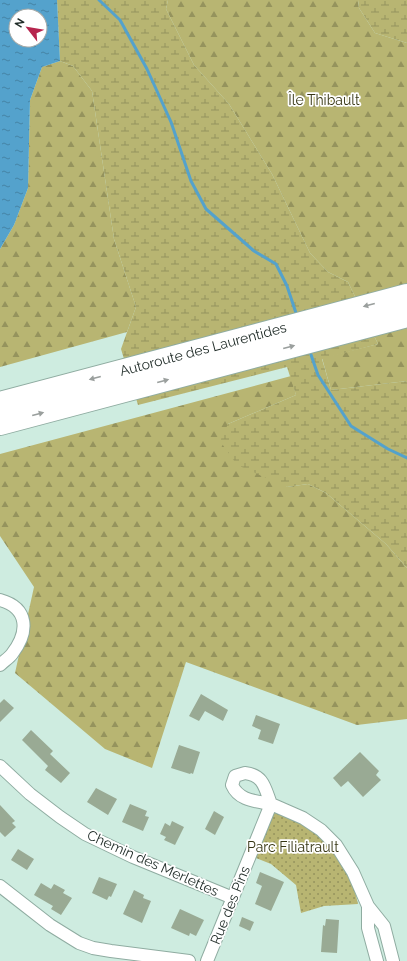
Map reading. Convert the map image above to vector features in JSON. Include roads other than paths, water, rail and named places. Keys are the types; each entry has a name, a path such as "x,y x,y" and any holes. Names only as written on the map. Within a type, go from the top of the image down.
{"highway":[{"name":"Autoroute des Laurentides","path":"0,403 407,295"},
{"name":"Autoroute des Laurentides","path":"0,424 407,316"}],"street":[{"path":"0,600 10,603 18,609 23,617 24,627 20,641 12,655 0,665"},
{"name":"Chemin des Merlettes","path":"0,766 30,794 85,834 133,857 233,898"},
{"name":"Rue des Pins","path":"207,961 271,804 303,818 321,830 336,846 352,872 368,906 384,926 393,961"},
{"path":"0,886 50,925 79,943 111,952 189,961"},
{"name":"Rue des Pins","path":"368,906 368,928 376,961"}],"water":[{"path":"0,0 57,0 60,61 42,67 30,100 28,188 14,225 0,249"}],"waterway":[{"path":"99,0 120,20 147,69 171,122 191,181 206,209 254,251 276,264 287,286 297,316"},
{"path":"309,349 318,375 351,426 388,449 407,458"}],"park label":[{"name":"Île Thibault","path":"324,100"},
{"name":"Parc Filiatrault","path":"293,847"}]}
